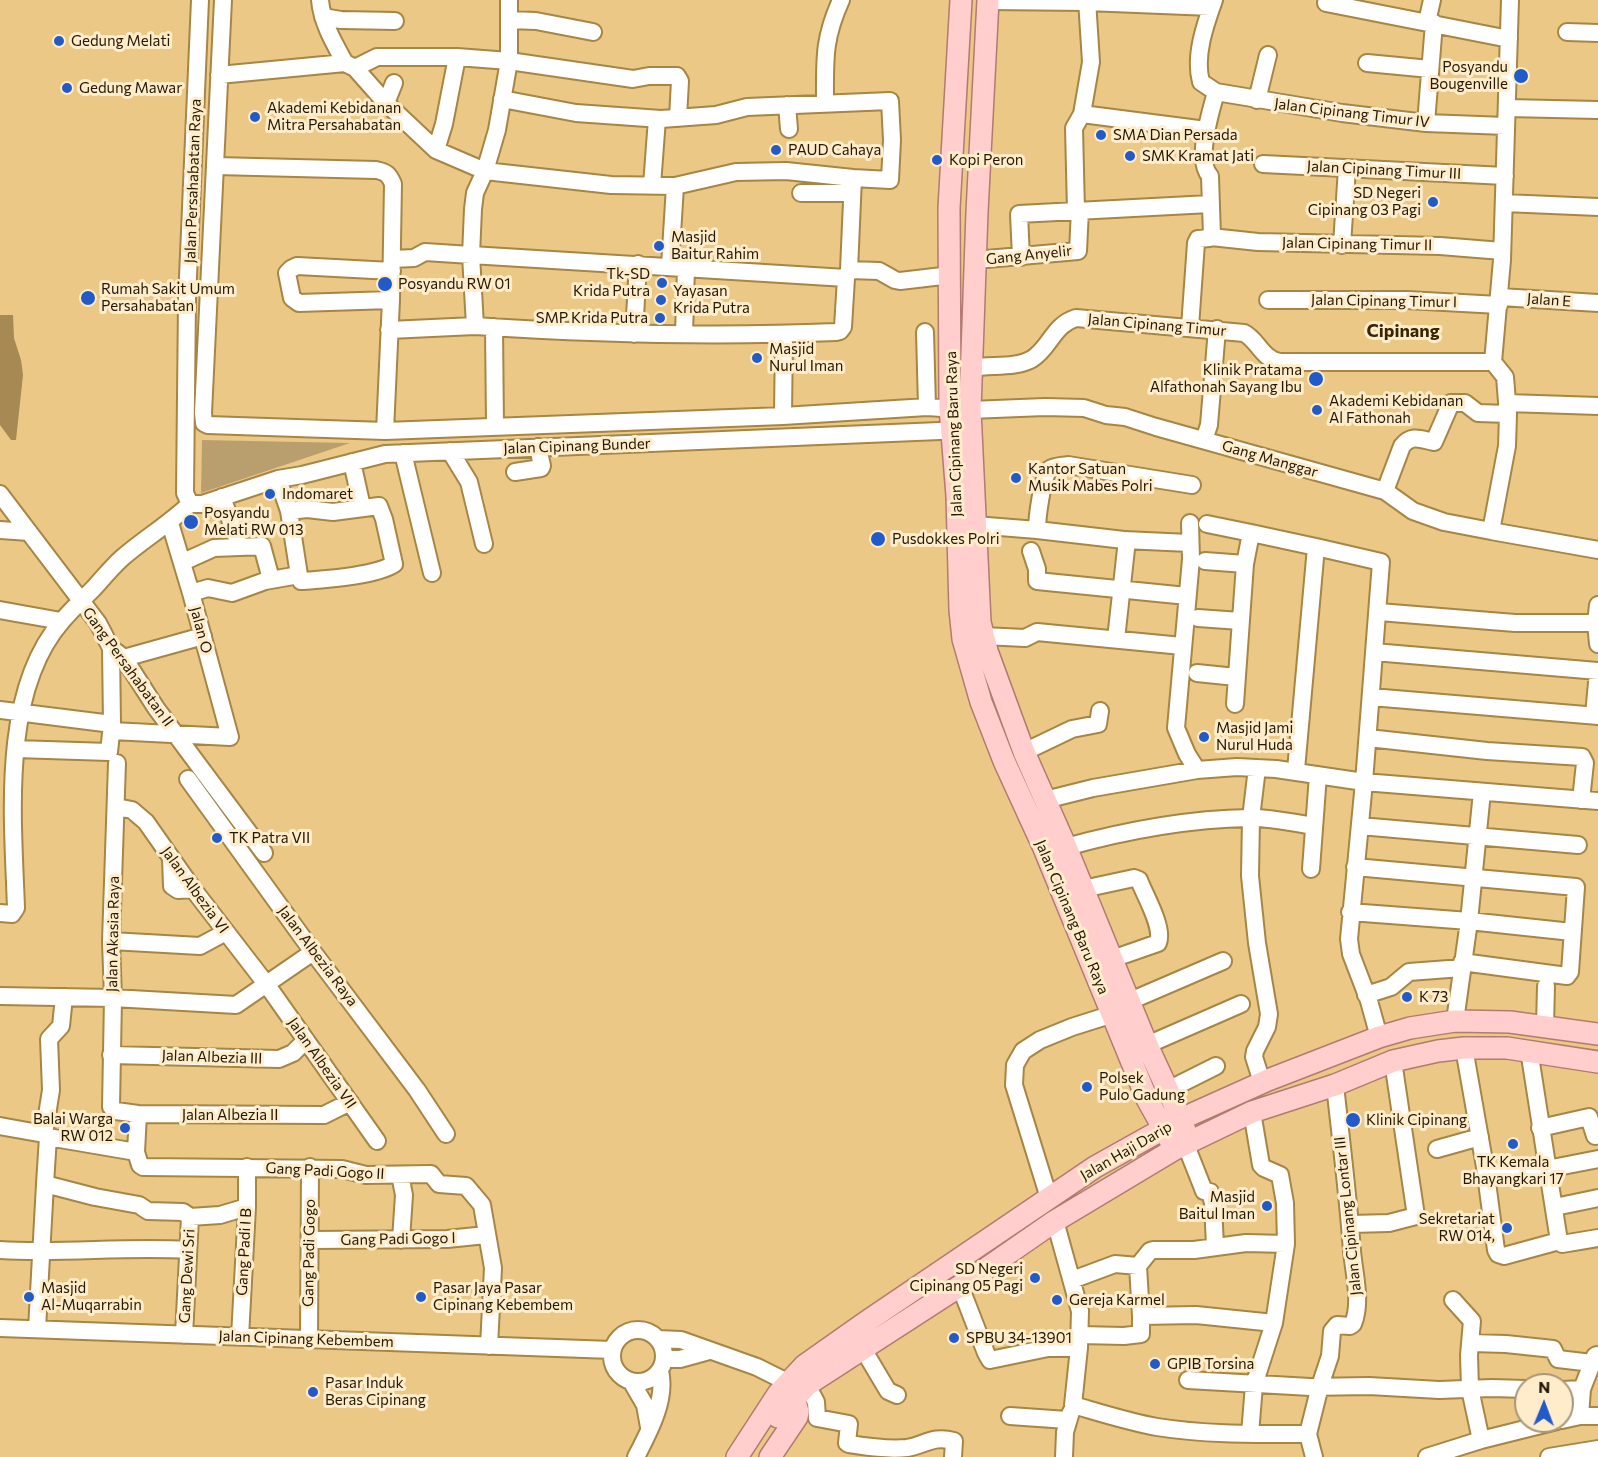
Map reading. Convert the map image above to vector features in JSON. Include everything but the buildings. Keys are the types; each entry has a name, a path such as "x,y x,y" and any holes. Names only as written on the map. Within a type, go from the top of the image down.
{"main road":[{"name":"Jalan Cipinang Baru Raya","path":"961,0 949,208 951,275 961,419 975,525 979,611 983,636 1024,752 1045,800 1059,852 1121,1007 1146,1045 1168,1090 1172,1124"},
{"name":"Jalan Cipinang Baru Raya","path":"988,0 972,368 961,419 957,496 963,639 988,720 1004,761 1083,889 1112,959 1121,1007 1147,1099 1172,1124 1184,1148"},
{"name":"Jalan Haji Darip","path":"750,1457 805,1365 1095,1167 1172,1124 1262,1082 1380,1037 1410,1028 1455,1021 1510,1022 1598,1034"},
{"name":"Jalan Haji Darip","path":"737,1457 791,1390 863,1349 1055,1221 1252,1112 1335,1085 1393,1061 1438,1051 1497,1047 1598,1062"},
{"path":"727,1457 764,1400 791,1390 798,1412 797,1417 770,1457"}],"street":[{"name":"Jalan Persahabatan Raya","path":"190,504 185,493 187,300 200,0"},
{"name":"Jalan Persahabatan Raya","path":"208,425 204,423 203,413 223,0"},
{"path":"320,0 330,37 350,66 436,150 485,171 611,184 675,186 736,172 786,171 852,186"},
{"path":"475,326 471,255 475,193 485,171 497,130 508,60 509,0"},
{"path":"825,102 826,39 832,18 841,0"},
{"path":"988,0 1212,3"},
{"path":"1426,123 1432,0"},
{"path":"1510,0 1500,301 1493,362 1505,377 1508,409 1507,446 1491,531 1598,550"},
{"path":"1078,210 1074,128 1082,114 1091,62 1087,1"},
{"name":"Jalan Cipinang Timur IV","path":"1212,3 1201,45 1199,71 1201,82 1216,92 1342,114 1426,123 1506,126"},
{"path":"1326,3 1509,39"},
{"path":"323,17 340,20 395,21"},
{"path":"509,20 536,21 593,32"},
{"path":"1567,32 1598,33"},
{"path":"1257,100 1268,55"},
{"path":"219,75 350,66 377,57 457,57 508,60 633,78 677,76 680,81 678,118"},
{"path":"436,150 444,124 457,57"},
{"path":"1367,63 1430,69"},
{"path":"386,103 394,83"},
{"path":"1190,327 1196,243 1198,239 1211,237 1210,176 1204,169 1206,130 1216,92"},
{"path":"502,99 576,113 657,119 716,115 747,107 887,100 891,104 890,180 801,193"},
{"path":"787,105 789,129"},
{"path":"1507,108 1598,110"},
{"path":"1082,114 1177,124 1206,130"},
{"path":"652,185 657,119"},
{"name":"Jalan Cipinang Timur III","path":"1263,164 1505,176"},
{"path":"216,166 385,172 390,176 393,184 392,265 385,431"},
{"path":"1342,245 1347,168"},
{"path":"675,186 678,267 684,334"},
{"path":"389,330 475,326 634,334 784,334 840,331 843,327 848,274 852,186"},
{"path":"1504,203 1598,207"},
{"path":"1021,257 1019,213 1210,204"},
{"name":"Gang Anyelir","path":"975,260 1078,251 1078,210"},
{"name":"Jalan Cipinang Timur II","path":"1211,237 1258,242 1440,246 1502,251"},
{"path":"391,300 299,303 292,298 287,273 297,266 392,265 425,252 678,267 848,274 879,271 900,281 951,275"},
{"path":"634,334 638,264"},
{"path":"187,300 209,300"},
{"name":"Jalan Cipinang Timur I","path":"1268,300 1500,301"},
{"name":"Jalan E","path":"1500,301 1598,303"},
{"name":"Jalan Cipinang Timur","path":"972,368 1020,364 1039,354 1064,323 1076,318 1244,333 1250,336 1268,357 1280,362 1493,362"},
{"path":"494,327 495,426"},
{"path":"1204,440 1209,425 1217,329"},
{"path":"925,332 927,407"},
{"path":"783,416 784,334"},
{"path":"1385,491 1402,446 1407,440 1416,437 1435,442 1451,403 1465,403 1478,413 1508,409 1598,406"},
{"name":"Jalan Cipinang Bunder","path":"208,425 385,431 650,422 927,407 961,419"},
{"name":"Gang Manggar","path":"961,419 1045,407 1084,408 1106,415 1125,417 1385,491 1413,511 1443,522 1491,531"},
{"name":"Jalan Cipinang Bunder","path":"190,504 202,504 278,479 375,456 538,447 693,442 961,419"},
{"path":"693,442 686,436 684,428 686,423 694,420"},
{"path":"650,422 656,424 661,430 653,443"},
{"path":"515,472 541,468 538,447"},
{"path":"450,451 469,483 484,544"},
{"path":"403,453 432,573"},
{"path":"352,462 362,507"},
{"path":"1037,530 1044,483 1048,471 1052,468 1068,465 1192,485"},
{"path":"278,479 289,511 301,581 360,574 393,565 379,506 333,512 307,509 289,511"},
{"name":"Gang Persahabatan II","path":"0,494 98,623 156,708 264,853"},
{"path":"222,497 240,547"},
{"path":"5,909 7,783 16,749 24,695 35,660 61,621 121,559 170,523 190,504"},
{"name":"Jalan O","path":"170,523 183,562 230,737 176,733"},
{"path":"1190,523 1191,560 1176,728 1197,770"},
{"path":"1207,524 1381,562 1379,612 1349,939 1351,954 1380,1037"},
{"path":"975,525 1127,540 1189,543"},
{"path":"0,530 28,532"},
{"path":"1234,704 1245,564 1251,533"},
{"path":"1116,639 1127,540"},
{"path":"183,562 214,548 262,546 271,579"},
{"path":"1296,770 1317,548"},
{"path":"1031,551 1037,569 1037,581 1187,596"},
{"path":"1205,561 1245,564"},
{"path":"191,593 208,588 232,592 271,579 299,575"},
{"path":"1598,605 1596,623 1598,644"},
{"path":"0,610 61,621"},
{"path":"1379,612 1515,623 1596,623"},
{"path":"1198,618 1240,621"},
{"path":"983,636 1025,638 1037,632 1182,646"},
{"path":"16,749 109,752 118,653 203,636"},
{"path":"1371,697 1596,715 1598,672 1374,652"},
{"path":"1197,673 1236,677"},
{"path":"0,710 112,727 176,733"},
{"path":"1024,752 1072,729 1098,724 1100,711"},
{"path":"1045,800 1093,788 1197,770 1237,767 1296,770 1364,782 1590,800 1584,757 1487,751 1368,738"},
{"name":"Jalan Akasia Raya","path":"109,1105 113,998 111,941 117,764"},
{"path":"1257,768 1251,818 1250,876 1257,943 1269,1014 1267,1027 1254,1058 1262,1082"},
{"path":"1311,869 1318,775"},
{"name":"Jalan Albezia Raya","path":"188,779 446,1134"},
{"path":"1455,1021 1469,921 1482,792"},
{"name":"Jalan Albezia VI","path":"116,807 139,814 267,985"},
{"path":"1059,852 1164,827 1251,818 1314,826"},
{"path":"1360,826 1578,845"},
{"path":"1355,867 1576,887 1568,976 1462,965 1409,972 1391,987 1366,995"},
{"path":"1083,889 1134,878 1138,880 1156,921 1160,939 1158,943 1112,959"},
{"path":"1350,912 1572,932"},
{"path":"111,941 200,946 226,932"},
{"path":"0,996 113,998 236,1005 313,952"},
{"path":"1049,1198 1014,1085 1015,1065 1023,1051 1072,1026 1121,1007 1223,961"},
{"name":"Jalan Albezia VII","path":"267,985 377,1141"},
{"path":"1545,1025 1546,986"},
{"path":"37,1329 46,1135 51,1090 49,1039 61,1026 64,997"},
{"path":"1146,1045 1241,1004"},
{"name":"Jalan Albezia III","path":"111,1055 279,1059 292,1053 306,1040"},
{"path":"1464,1048 1498,1254 1503,1256 1560,1241 1562,1244 1598,1238"},
{"path":"1529,1050 1560,1241"},
{"path":"1351,1224 1389,1223 1416,1216 1393,1061"},
{"path":"1168,1090 1216,1066"},
{"name":"Jalan Cipinang Lontar III","path":"1308,1434 1330,1356 1334,1326 1350,1326 1355,1322 1357,1296 1351,1224 1335,1085"},
{"name":"Jalan Albezia II","path":"109,1105 116,1111 138,1114 324,1115 350,1102"},
{"path":"1250,1434 1254,1385 1274,1323 1286,1244 1285,1203 1280,1175 1261,1165 1252,1112"},
{"path":"0,1126 136,1152 138,1114"},
{"path":"1540,1128 1589,1117 1595,1136"},
{"path":"1437,1149 1480,1137"},
{"path":"1184,1148 1204,1191 1210,1192 1213,1203 1215,1247"},
{"name":"Gang Padi Gogo II","path":"136,1152 140,1165 143,1167 310,1167 342,1168 366,1175 431,1174 439,1184 466,1186 482,1205 486,1235"},
{"path":"1487,1177 1598,1159"},
{"name":"Gang Padi I B","path":"240,1337 247,1167"},
{"name":"Gang Padi Gogo","path":"309,1339 310,1167"},
{"path":"400,1174 404,1195 401,1240"},
{"path":"45,1184 139,1205 148,1211 183,1212 190,1217 220,1215 247,1208"},
{"path":"1555,1207 1598,1198"},
{"name":"Gang Dewi Sri","path":"184,1335 190,1217"},
{"path":"1055,1221 1080,1311 1080,1342 1070,1413 1065,1432 1064,1457"},
{"path":"486,1235 493,1268 489,1346"},
{"name":"Gang Padi Gogo I","path":"310,1240 447,1239 486,1235"},
{"path":"960,1286 990,1360 1080,1342 1141,1334 1138,1266 1150,1251 1194,1250 1246,1243 1286,1244"},
{"path":"0,1250 40,1253 147,1249 188,1250"},
{"path":"1072,1280 1115,1264 1138,1266"},
{"path":"1453,1300 1472,1322 1470,1389 1481,1440"},
{"path":"1141,1316 1196,1315 1274,1323"},
{"name":"Jalan Cipinang Kebembem","path":"0,1328 612,1350"},
{"path":"636,1457 649,1428 661,1391 662,1381 662,1365 663,1348 658,1339 649,1332 638,1330 626,1332 617,1340 612,1350 615,1370 622,1377 631,1381 642,1382 652,1378 662,1365 709,1351"},
{"path":"658,1339 681,1340 757,1367 791,1390 816,1402 817,1418 848,1423 848,1443 872,1452 906,1448 930,1439 950,1439 955,1444 952,1457"},
{"path":"1471,1343 1553,1349 1558,1359 1595,1359 1582,1389 1580,1416"},
{"path":"863,1349 888,1391 897,1395"},
{"path":"1188,1380 1254,1385 1369,1386 1439,1390 1514,1389"},
{"path":"631,1381 645,1405 649,1428"},
{"path":"1574,1389 1582,1389"},
{"path":"1010,1416 1070,1413 1160,1427 1250,1434 1308,1434 1314,1457"},
{"path":"1574,1417 1598,1416"},
{"path":"1427,1457 1514,1432"},
{"path":"1550,1457 1598,1449"}],"shaded area":[{"path":"0,315 13,315 14,338 23,375 16,440 11,440 0,425"},
{"path":"202,440 350,443 201,493"}],"place":[{"name":"Gedung Melati","path":"59,41"},
{"name":"Posyandu Bougenville","path":"1521,76"},
{"name":"Gedung Mawar","path":"67,88"},
{"name":"Akademi Kebidanan Mitra Persahabatan","path":"255,117"},
{"name":"SMA Dian Persada","path":"1101,135"},
{"name":"PAUD Cahaya","path":"776,150"},
{"name":"SMK Kramat Jati","path":"1130,156"},
{"name":"Kopi Peron","path":"937,160"},
{"name":"SD Negeri Cipinang 03 Pagi","path":"1433,202"},
{"name":"Masjid Baitur Rahim","path":"659,246"},
{"name":"Tk-SD Krida Putra","path":"662,283"},
{"name":"Posyandu RW 01","path":"385,284"},
{"name":"Rumah Sakit Umum Persahabatan","path":"88,298"},
{"name":"Yayasan Krida Putra","path":"661,300"},
{"name":"SMP Krida Putra","path":"660,318"},
{"name":"Masjid Nurul Iman","path":"757,358"},
{"name":"Klinik Pratama Alfathonah Sayang Ibu","path":"1316,379"},
{"name":"Akademi Kebidanan Al Fathonah","path":"1317,410"},
{"name":"Kantor Satuan Musik Mabes Polri","path":"1016,478"},
{"name":"Indomaret","path":"270,494"},
{"name":"Posyandu Melati RW 013","path":"191,522"},
{"name":"Pusdokkes Polri","path":"878,539"},
{"name":"Masjid Jami Nurul Huda","path":"1204,737"},
{"name":"TK Patra VII","path":"217,838"},
{"name":"K 73","path":"1407,997"},
{"name":"Polsek Pulo Gadung","path":"1087,1087"},
{"name":"Klinik Cipinang","path":"1353,1120"},
{"name":"Balai Warga RW 012","path":"125,1128"},
{"name":"TK Kemala Bhayangkari 17","path":"1513,1144"},
{"name":"Masjid Baitul Iman","path":"1267,1206"},
{"name":"Sekretariat RW 014,","path":"1507,1228"},
{"name":"SD Negeri Cipinang 05 Pagi","path":"1035,1278"},
{"name":"Masjid Al-Muqarrabin","path":"29,1297"},
{"name":"Pasar Jaya Pasar Cipinang Kebembem","path":"421,1297"},
{"name":"Gereja Karmel","path":"1057,1300"},
{"name":"SPBU 34-13901","path":"954,1338"},
{"name":"GPIB Torsina","path":"1155,1364"},
{"name":"Pasar Induk Beras Cipinang","path":"313,1392"}],"district":[{"name":"Cipinang","path":"1403,331"}]}
